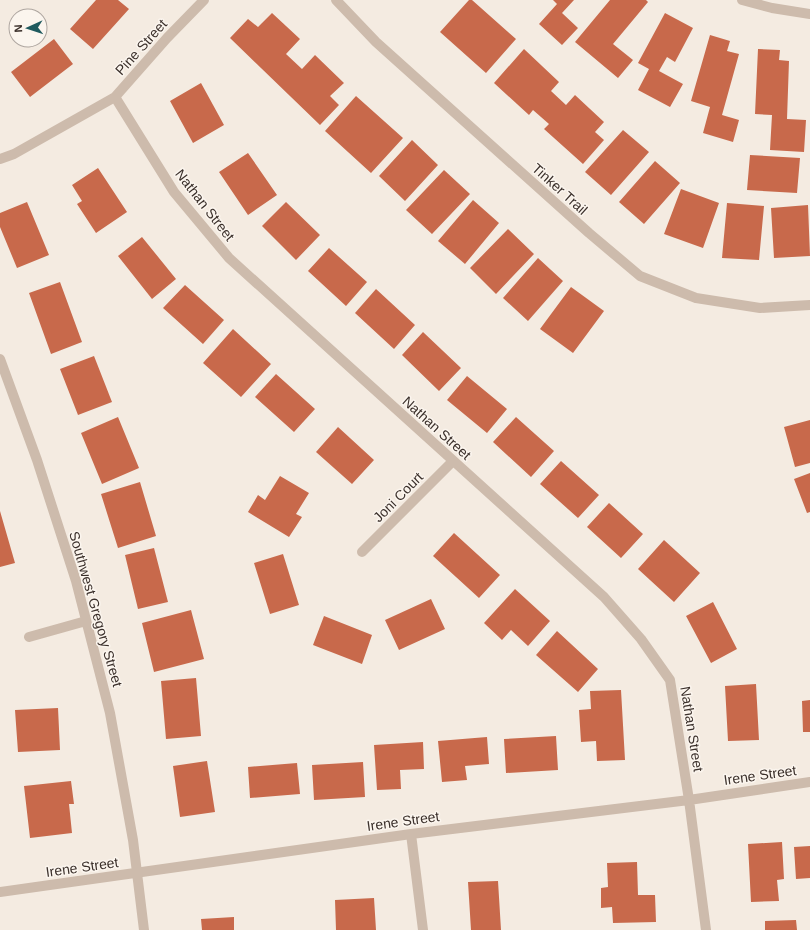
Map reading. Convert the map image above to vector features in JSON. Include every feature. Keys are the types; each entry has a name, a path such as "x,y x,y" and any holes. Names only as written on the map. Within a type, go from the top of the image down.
{"street":[{"name":"Pine Street","path":"115,97 167,38 204,0"},
{"name":"Tinker Trail","path":"336,0 376,42 589,233 640,276 696,298 760,308 810,304"},
{"path":"742,0 772,8 810,14"},
{"path":"0,159 14,154 115,97"},
{"name":"Nathan Street","path":"115,97 174,192 229,258 604,597 641,640 670,680 689,800 706,930"},
{"name":"Southwest Gregory Street","path":"0,359 39,468 76,581 110,713 133,840 144,930"},
{"name":"Joni Court","path":"362,552 453,461"},
{"path":"29,637 86,622"},
{"name":"Irene Street","path":"0,892 411,834 689,800 810,782"},
{"path":"411,834 423,930"}],"building":[{"path":"96,0 118,0 129,9 93,49 70,29"},
{"path":"469,0 472,0 516,39 486,73 440,32"},
{"path":"553,0 574,0 562,13 578,28 562,45 539,24 557,4"},
{"path":"610,0 646,0 648,2 613,44 633,60 618,78 575,42"},
{"path":"272,13 300,39 286,54 302,69 315,55 344,83 330,96 339,105 320,125 230,38 248,19 258,27"},
{"path":"665,13 693,28 675,62 667,57 659,71 683,84 670,107 638,90 649,69 638,63"},
{"path":"710,35 730,41 727,51 739,54 722,115 739,120 733,142 703,133 710,107 691,101"},
{"path":"54,39 73,64 30,97 11,72 42,48 48,48 48,44"},
{"path":"524,49 559,82 551,91 566,105 575,95 604,122 595,132 604,140 583,164 544,129 549,124 533,110 529,115 494,83"},
{"path":"758,49 780,50 779,60 789,61 787,119 806,120 804,152 770,150 772,115 755,114"},
{"path":"201,83 224,125 193,143 170,101"},
{"path":"356,96 403,138 371,173 325,131"},
{"path":"623,130 649,152 611,195 585,172"},
{"path":"412,140 438,165 405,201 379,176"},
{"path":"248,153 277,195 248,215 219,172"},
{"path":"750,155 800,158 797,193 747,190"},
{"path":"655,161 680,183 644,224 619,202"},
{"path":"98,168 127,212 96,233 77,204 82,201 72,185"},
{"path":"444,170 470,194 432,234 406,210"},
{"path":"681,189 719,203 703,248 664,234"},
{"path":"473,200 499,223 465,264 438,241"},
{"path":"27,202 49,255 17,268 0,227 0,213"},
{"path":"286,202 320,235 296,260 262,226"},
{"path":"727,203 764,206 759,260 722,258"},
{"path":"808,205 810,256 774,258 771,208"},
{"path":"508,229 534,254 496,294 470,268"},
{"path":"142,237 176,279 152,299 118,256"},
{"path":"329,248 367,282 346,306 308,271"},
{"path":"538,258 563,281 528,321 503,298"},
{"path":"60,282 82,342 51,354 29,293"},
{"path":"185,285 224,320 203,344 163,308"},
{"path":"571,287 604,311 573,353 540,329"},
{"path":"376,289 415,325 394,349 355,313"},
{"path":"233,329 271,364 241,397 203,363"},
{"path":"423,332 461,368 439,391 402,355"},
{"path":"94,356 112,402 78,415 60,369"},
{"path":"276,374 315,409 294,432 255,397"},
{"path":"467,376 507,409 487,433 447,400"},
{"path":"118,417 139,468 102,484 81,433"},
{"path":"516,417 554,451 531,477 493,442"},
{"path":"810,420 810,463 795,467 784,427"},
{"path":"338,427 374,460 352,484 316,452"},
{"path":"561,461 599,495 578,518 540,484"},
{"path":"810,473 810,512 807,513 794,479"},
{"path":"280,476 309,493 296,514 302,517 289,537 248,512 258,495 265,500"},
{"path":"140,482 156,536 118,548 101,494"},
{"path":"609,503 643,534 621,558 587,527"},
{"path":"0,511 15,563 0,567"},
{"path":"454,533 500,575 479,598 433,556"},
{"path":"664,540 700,573 674,602 638,569"},
{"path":"154,548 168,602 138,609 125,555"},
{"path":"283,554 299,605 270,614 254,563"},
{"path":"515,589 550,621 528,646 511,630 502,640 484,623"},
{"path":"431,599 445,629 399,650 385,620"},
{"path":"713,602 737,649 711,663 686,616"},
{"path":"191,610 204,659 154,672 142,623"},
{"path":"324,616 372,635 362,664 313,645"},
{"path":"557,631 598,669 578,692 536,655"},
{"path":"196,678 201,736 166,739 161,681"},
{"path":"756,684 759,740 728,741 725,686"},
{"path":"621,690 625,760 597,761 596,741 581,742 579,710 591,709 590,691"},
{"path":"810,700 810,732 803,732 802,701"},
{"path":"58,708 60,750 18,752 15,710"},
{"path":"556,736 558,770 506,773 504,739"},
{"path":"487,737 489,764 465,766 467,780 442,782 438,741"},
{"path":"423,742 424,769 400,770 401,789 377,790 374,745"},
{"path":"207,761 215,812 180,817 173,766"},
{"path":"363,762 365,797 314,800 312,765"},
{"path":"297,763 300,794 250,798 248,767"},
{"path":"71,781 74,804 69,804 72,833 30,838 24,786"},
{"path":"782,842 784,879 777,880 779,901 751,902 748,844"},
{"path":"810,846 810,878 796,879 794,847"},
{"path":"637,862 638,895 655,895 656,922 613,923 612,907 601,908 601,888 608,887 607,863"},
{"path":"498,881 501,930 471,930 468,882"},
{"path":"374,898 376,930 336,930 335,900"},
{"path":"234,917 234,930 202,930 201,919"},
{"path":"796,920 797,930 765,930 765,921"}]}
